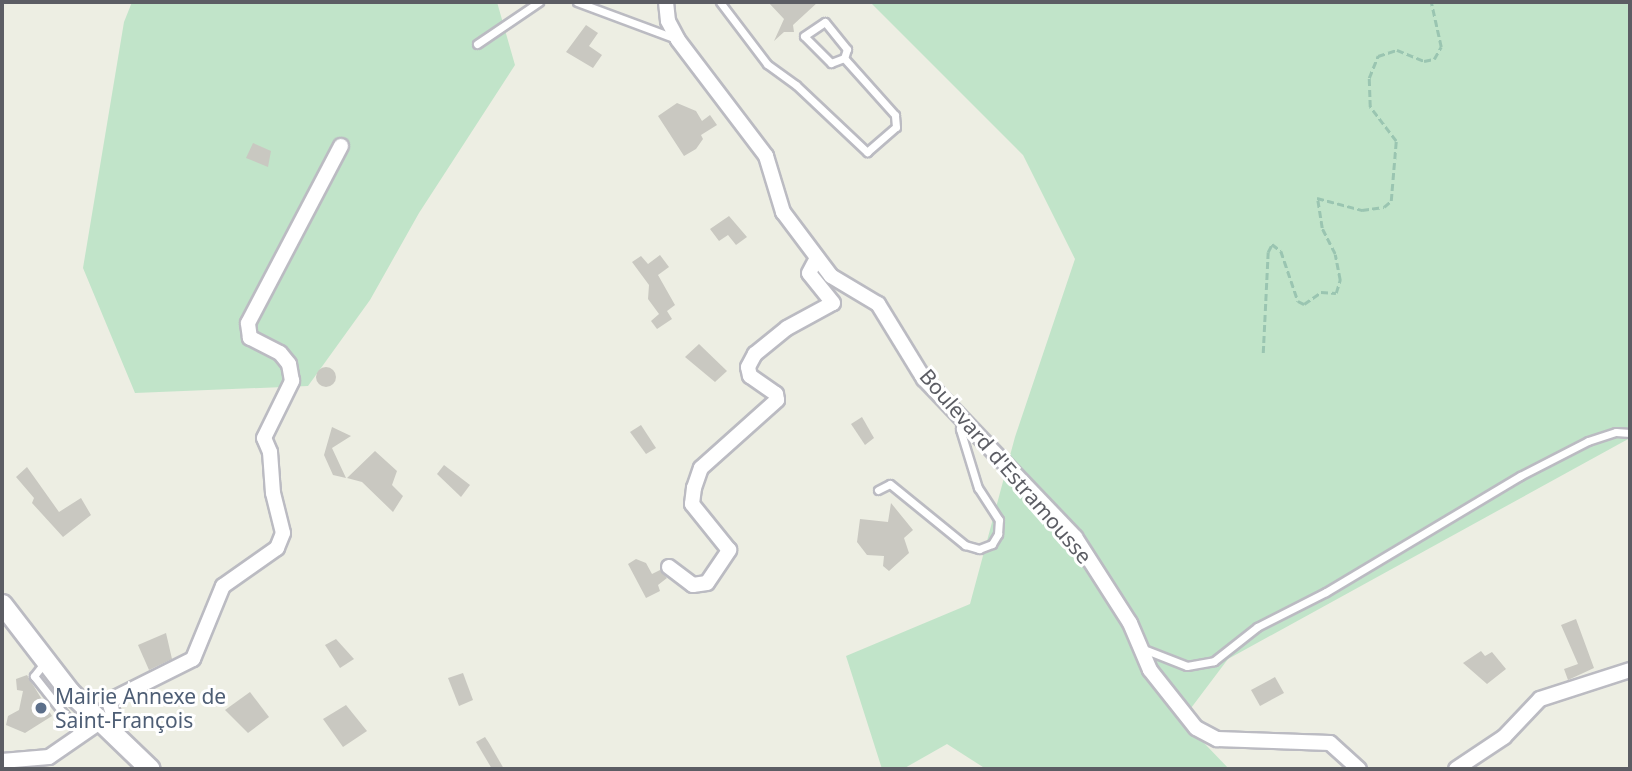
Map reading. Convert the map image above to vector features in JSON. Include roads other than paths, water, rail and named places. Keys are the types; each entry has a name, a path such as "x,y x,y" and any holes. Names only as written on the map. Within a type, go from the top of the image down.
{"main road":[{"path":"2,604 45,662 150,769"}],"street":[{"name":"Boulevard d'Estramousse","path":"666,2 668,21 678,40 766,156 783,212 831,276 877,304 924,379 963,417 1011,475 1075,537 1130,622 1150,670 1196,728 1217,739 1330,743 1359,769"},
{"path":"2,761 49,757 79,733 116,723 109,701 193,659 223,586 277,548 283,533 273,493 270,452 264,438 292,381 289,364 280,353 250,338 248,323 341,146"},
{"path":"668,567 693,585 707,583 729,550 692,504 694,488 701,468 777,400 776,394 750,376 748,367 755,354 786,328 833,303 809,273 817,258"},
{"path":"1456,769 1504,737 1540,699 1630,670"}],"lane":[{"path":"477,44 539,2"},
{"path":"577,2 678,40"},
{"path":"720,2 767,64 796,85 867,152 896,127 895,115 844,58"},
{"path":"825,22 847,49 844,58 831,63 804,36 825,22"},
{"path":"878,490 890,484 965,545 979,549 992,544 999,520 978,488 960,429 963,417"},
{"path":"1140,648 1188,666 1214,661 1257,627 1326,592 1520,476 1588,442 1616,432 1630,433"},
{"path":"45,662 34,676 79,733"}],"place":[{"name":"Mairie Annexe de Saint-François","path":"41,708"}]}
